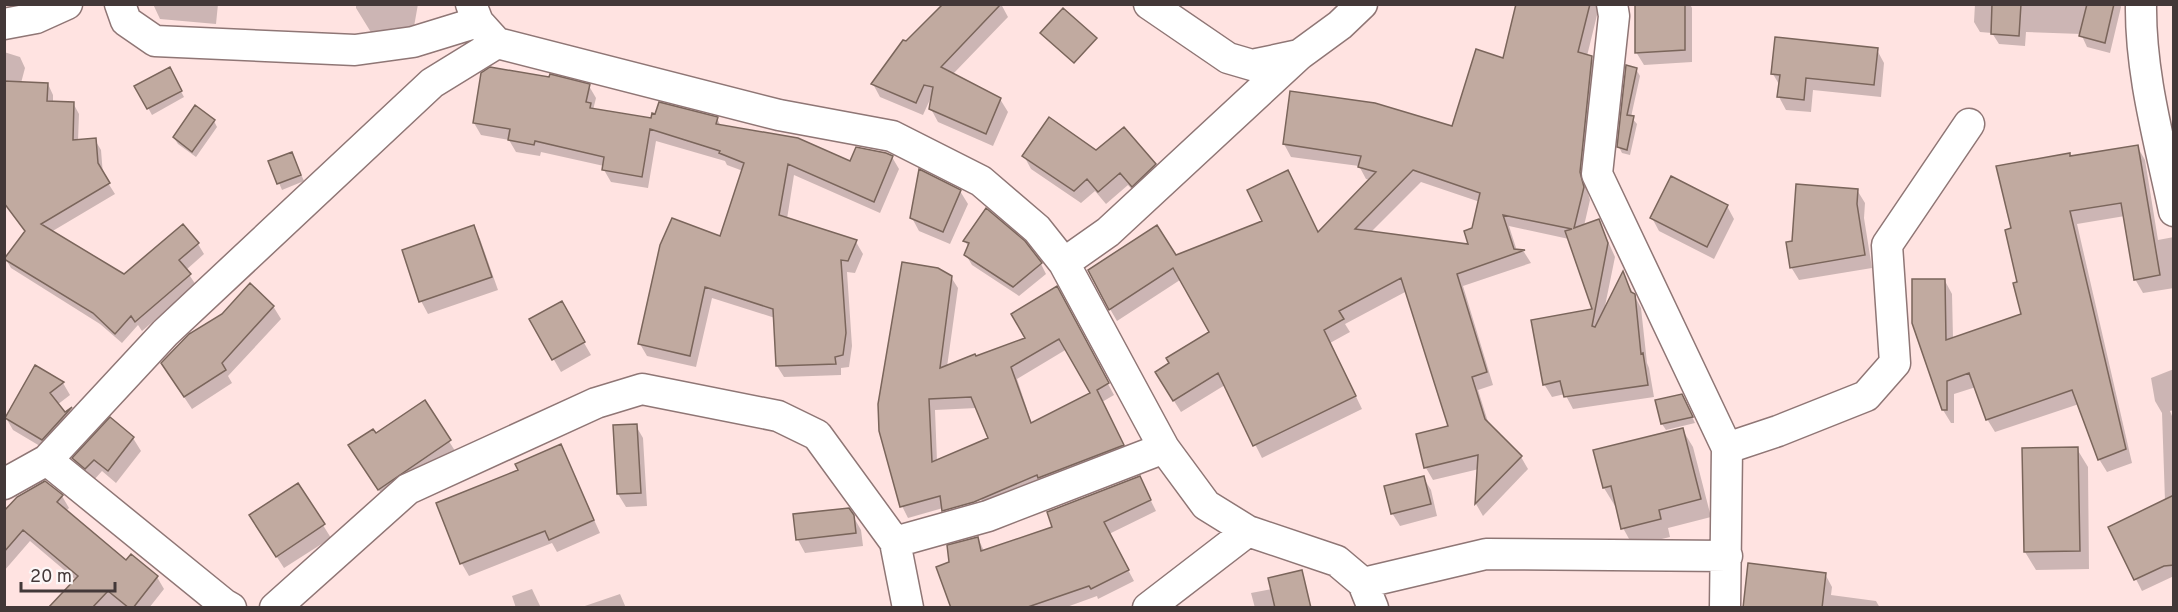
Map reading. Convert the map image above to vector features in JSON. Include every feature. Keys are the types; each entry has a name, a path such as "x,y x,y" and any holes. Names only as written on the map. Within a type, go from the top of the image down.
{"street":[{"path":"4,24 36,18 67,4"},
{"path":"120,4 126,21 155,41 166,42 355,50 413,42 482,23 779,115 892,136 981,181 1037,229 1064,263 1164,448 1206,505 1248,531 1337,561 1368,595 1486,554 1727,556"},
{"path":"1149,4 1228,58 1252,65 1299,55"},
{"path":"1064,263 1108,232 1299,55 1340,25 1362,4"},
{"path":"1612,4 1614,16 1597,174 1727,448 1725,608"},
{"path":"2141,4 2141,33 2145,68 2174,211"},
{"path":"4,484 47,460 165,333 432,83 482,23"},
{"path":"1727,448 1778,431 1866,396 1895,363 1887,245 1969,124"},
{"path":"275,608 408,489 596,403 642,389 778,416 817,435 894,542 908,608"},
{"path":"894,542 988,516 1164,448"},
{"path":"47,460 231,608"},
{"path":"1148,608 1248,531"}],"building":[{"path":"943,4 1001,4 941,67 1001,98 986,134 929,109 933,87 924,85 916,103 871,84 903,40 906,41"},
{"path":"1516,4 1590,4 1578,52 1592,56 1580,172 1584,187 1574,228 1599,219 1608,243 1592,326 1595,327 1623,271 1631,292 1635,294 1641,354 1643,353 1648,385 1564,397 1560,381 1543,385 1531,320 1592,309 1565,231 1572,229 1503,215 1514,249 1525,250 1457,274 1487,372 1472,377 1485,419 1522,456 1475,504 1478,455 1424,468 1416,434 1448,426 1401,278 1339,311 1344,319 1324,330 1356,396 1253,446 1218,373 1173,401 1155,372 1169,363 1166,358 1209,332 1173,268 1109,310 1088,270 1157,225 1176,255 1262,221 1247,190 1288,170 1318,232 1376,172 1358,167 1361,156 1283,144 1290,91 1375,103 1452,126 1476,49 1503,58","holes":["1413,170 1480,193 1472,228 1464,231 1468,244 1355,229"]},
{"path":"1635,4 1685,4 1685,50 1635,53"},
{"path":"1992,4 2021,4 2019,36 1991,34"},
{"path":"2087,4 2114,4 2105,43 2079,36"},
{"path":"1063,8 1097,38 1074,63 1040,33"},
{"path":"1775,37 1878,48 1874,85 1806,78 1804,100 1777,97 1780,75 1771,74"},
{"path":"1626,65 1637,68 1627,115 1634,116 1627,150 1617,147"},
{"path":"170,67 182,91 147,109 134,86"},
{"path":"490,67 549,77 550,74 590,84 586,102 591,103 590,108 651,118 659,102 718,117 716,124 798,138 850,161 856,147 893,156 874,202 788,164 779,215 857,240 848,261 841,260 846,333 843,355 835,357 836,364 776,366 773,309 705,287 690,356 638,344 660,245 672,218 720,236 744,163 719,153 720,151 650,129 642,177 602,170 604,157 535,141 534,145 508,140 510,129 473,123 481,73"},
{"path":"4,81 48,83 47,101 74,102 73,140 96,138 98,163 110,183 41,224 124,274 183,224 199,243 179,260 191,274 135,322 131,316 115,334 93,313 4,259 25,231 4,203"},
{"path":"195,105 215,120 192,152 173,137"},
{"path":"1049,117 1096,150 1124,127 1156,164 1132,187 1120,173 1098,192 1087,179 1074,191 1022,156"},
{"path":"2138,145 2160,275 2134,280 2121,203 2070,211 2126,449 2098,460 2072,390 1986,420 1969,373 1947,381 1947,410 1942,410 1912,323 1912,279 1945,279 1946,340 2021,314 2013,283 2017,282 2005,230 2011,228 1996,166 2070,153 2070,156"},
{"path":"292,152 301,175 277,184 268,161"},
{"path":"919,169 961,190 943,232 910,218"},
{"path":"1671,176 1728,205 1707,247 1650,218"},
{"path":"1796,184 1858,189 1857,204 1865,255 1790,268 1786,242 1792,241"},
{"path":"986,208 1025,241 1042,263 1013,287 964,255 969,243 963,241"},
{"path":"474,225 492,277 419,302 402,250"},
{"path":"902,262 938,268 952,276 940,368 1025,338 1011,314 1057,286 1109,383 1097,390 1124,445 1038,478 1037,475 974,502 942,511 940,496 900,507 879,431 878,404","holes":["1059,339 1090,393 1031,423 1011,367","971,397 988,438 932,462 929,399"]},
{"path":"250,283 274,306 222,363 226,370 184,397 161,363 189,334 222,314"},
{"path":"562,301 585,342 552,360 529,319"},
{"path":"35,365 64,382 50,393 65,412 72,407 42,440 5,418"},
{"path":"1682,394 1693,417 1661,424 1655,400"},
{"path":"425,400 451,440 378,490 348,445 373,429 376,433"},
{"path":"110,417 134,437 108,471 94,460 85,469 72,458"},
{"path":"637,424 641,493 617,494 613,425"},
{"path":"1683,428 1701,499 1659,510 1661,519 1621,529 1611,486 1603,488 1593,450"},
{"path":"561,444 594,520 549,540 545,531 460,564 436,503 518,470 515,464"},
{"path":"2078,447 2080,551 2024,552 2022,448"},
{"path":"1140,476 1151,500 1104,522 1129,570 1091,589 1089,586 1025,608 951,608 936,567 949,562 947,545 978,537 981,551 1052,527 1047,512"},
{"path":"1424,476 1431,504 1391,514 1384,486"},
{"path":"45,481 63,495 57,502 126,560 131,554 158,576 133,608 129,608 108,591 92,608 48,608 78,576 23,530 4,552 4,511 17,497"},
{"path":"298,483 325,524 276,557 249,515"},
{"path":"2174,495 2174,565 2164,566 2134,580 2108,527"},
{"path":"849,508 854,515 856,533 796,540 793,514"},
{"path":"1748,563 1826,573 1822,608 1743,608"},
{"path":"1302,570 1311,608 1275,608 1268,578"}]}
